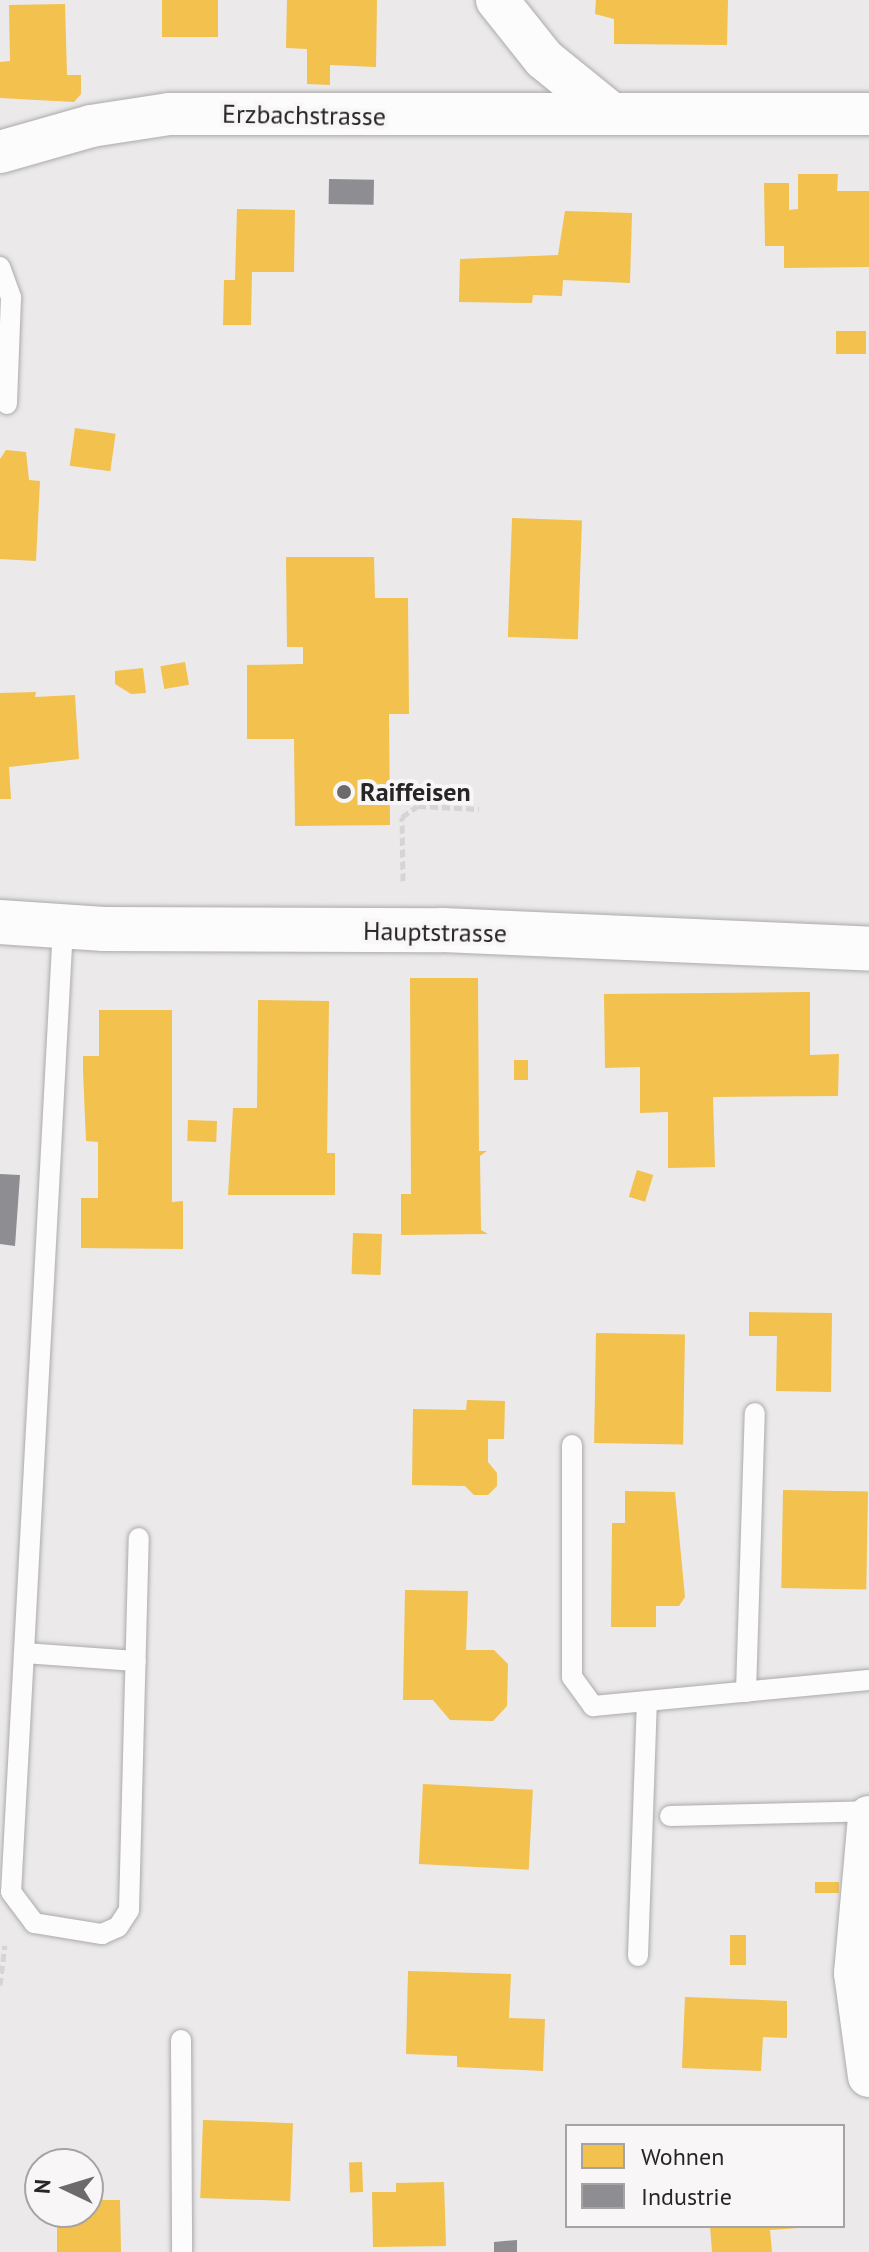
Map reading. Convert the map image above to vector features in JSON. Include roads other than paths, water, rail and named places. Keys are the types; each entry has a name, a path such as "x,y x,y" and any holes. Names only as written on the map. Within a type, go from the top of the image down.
{"main road":[{"name":"Hauptstrasse","path":"0,922 63,927 403,930 869,949"}],"street":[{"path":"497,0 544,59 612,114"},
{"name":"Erzbachstrasse","path":"2,155 91,126 169,114 869,114"},
{"path":"869,1814 855,1973 869,2076"}],"lane":[{"path":"0,267 11,298 7,404"},
{"path":"63,927 11,1892 34,1923 102,1934 118,1927 129,1910 139,1538"},
{"path":"746,1692 755,1413"},
{"path":"572,1445 572,1677 593,1706 869,1680"},
{"path":"24,1653 136,1661"},
{"path":"638,1956 647,1701"},
{"path":"670,1816 869,1814"},
{"path":"181,2040 182,2252"}],"place":[{"name":"Raiffeisen","path":"344,792"}]}
